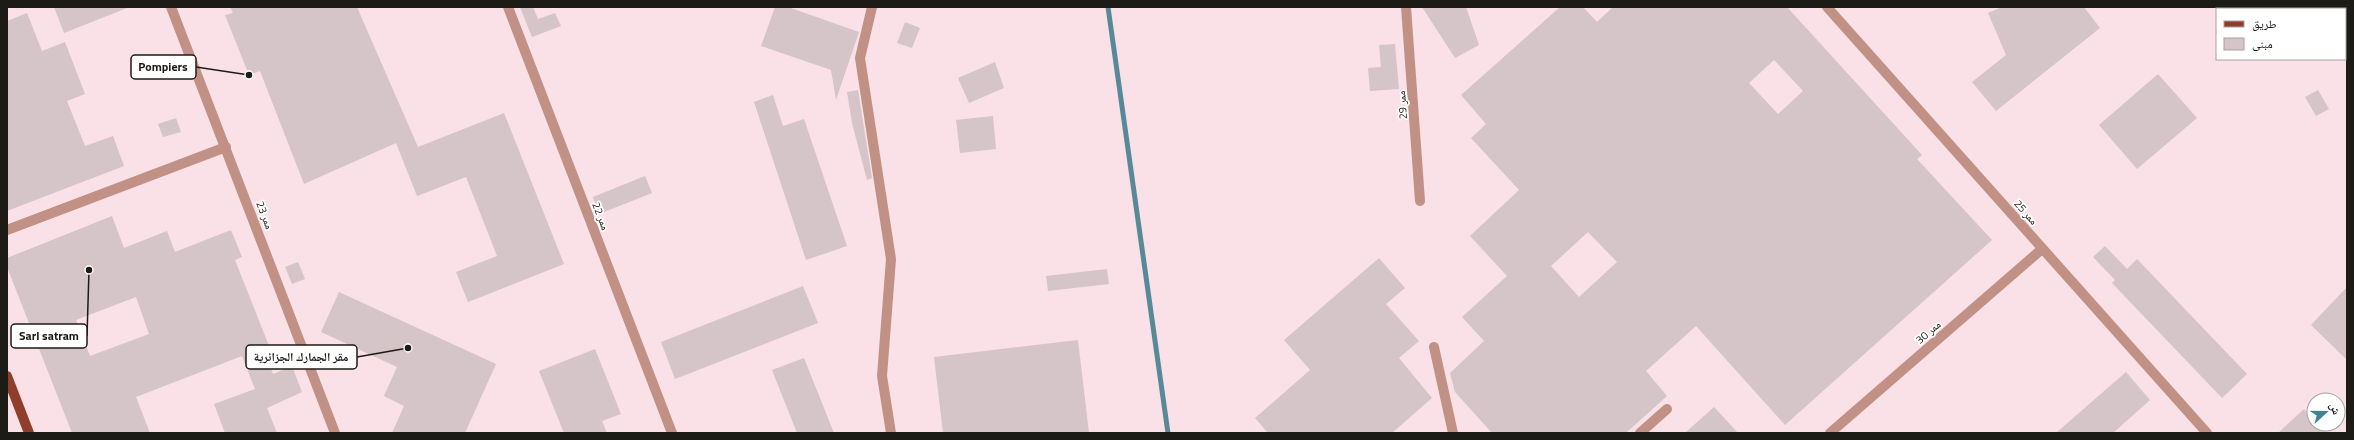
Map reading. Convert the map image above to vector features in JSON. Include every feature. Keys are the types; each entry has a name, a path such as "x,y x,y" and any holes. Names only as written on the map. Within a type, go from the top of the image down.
{"main road":[{"path":"7,376 29,433"}],"lane":[{"name":"ممر 23","path":"171,7 335,433"},
{"name":"ممر 22","path":"508,7 672,433"},
{"path":"872,7 860,58 891,259 882,376 891,433"},
{"name":"ممر 29","path":"1406,7 1420,201"},
{"name":"ممر 25","path":"1827,7 2207,433"},
{"path":"7,230 226,147"},
{"name":"ممر 30","path":"1830,433 2042,249"},
{"path":"1434,347 1453,433"},
{"path":"1640,433 1667,409"}],"shaded area":[{"path":"7,7 2347,7 2347,433 7,433"}],"building":[{"path":"54,7 127,7 127,8 64,33"},
{"path":"230,7 357,7 418,147 504,113 564,264 468,302 456,272 497,256 466,177 417,196 396,143 304,184 260,71 249,75 225,15 233,13"},
{"path":"520,7 533,7 538,19 555,13 561,26 532,37"},
{"path":"775,7 788,7 859,32 836,100 831,70 761,46"},
{"path":"1422,7 1466,7 1479,45 1455,58"},
{"path":"1560,7 1583,7 1597,22 1613,7 1787,7 1922,155 1917,159 1992,240 1785,425 1696,326 1646,371 1667,396 1626,433 1492,433 1455,392 1450,373 1484,341 1462,317 1507,276 1470,236 1519,190 1471,138 1486,124 1461,95","holes":["1774,60 1803,91 1778,114 1749,83","1588,232 1617,262 1579,297 1551,266"]},
{"path":"2002,7 2084,7 2100,28 1996,111 1972,82 2006,55 1988,13"},
{"path":"27,13 42,51 65,42 85,94 67,101 85,146 113,136 124,166 7,211 7,21"},
{"path":"905,22 920,28 912,48 897,43"},
{"path":"1395,44 1399,89 1370,91 1368,68 1381,67 1379,45"},
{"path":"995,62 1004,88 969,103 958,78"},
{"path":"2158,74 2197,118 2137,169 2099,125"},
{"path":"858,90 872,178 867,180 852,123 847,92"},
{"path":"2318,90 2329,109 2316,116 2305,97"},
{"path":"773,95 783,126 804,119 847,246 806,260 754,102"},
{"path":"993,116 996,149 960,153 956,120"},
{"path":"176,118 181,132 163,137 158,124"},
{"path":"645,176 652,193 599,214 593,197"},
{"path":"112,216 124,248 167,231 175,252 231,230 242,257 235,260 269,346 263,348 273,374 292,366 302,392 267,408 277,433 225,433 214,404 255,389 242,356 136,397 150,433 72,433 7,267 7,258","holes":["136,297 149,334 90,356 76,320"]},
{"path":"2105,246 2127,269 2137,259 2247,374 2222,398 2112,283 2115,280 2093,257"},
{"path":"1379,258 1405,288 1386,304 1419,341 1399,358 1432,398 1392,433 1268,433 1255,418 1310,370 1284,340"},
{"path":"298,262 305,279 292,284 285,267"},
{"path":"1107,269 1109,284 1048,291 1046,276"},
{"path":"803,286 818,323 675,379 661,342"},
{"path":"2347,287 2347,360 2311,325"},
{"path":"339,292 496,364 465,433 392,433 404,406 384,396 397,367 321,332"},
{"path":"1078,340 1089,433 943,433 934,357"},
{"path":"595,349 621,414 602,421 607,433 564,433 539,371"},
{"path":"804,358 834,433 797,433 772,370"},
{"path":"2126,372 2150,400 2113,433 2056,433"},
{"path":"1714,407 1738,433 1685,433"},
{"path":"2304,409 2306,411 2306,432 2327,433 2278,433"}],"waterway":[{"path":"1108,7 1168,433"}],"place":[{"name":"Pompiers","path":"249,75"},
{"name":"Sarl satram","path":"89,270"},
{"name":"مقر الجمارك الجزائرية","path":"408,348"}]}
